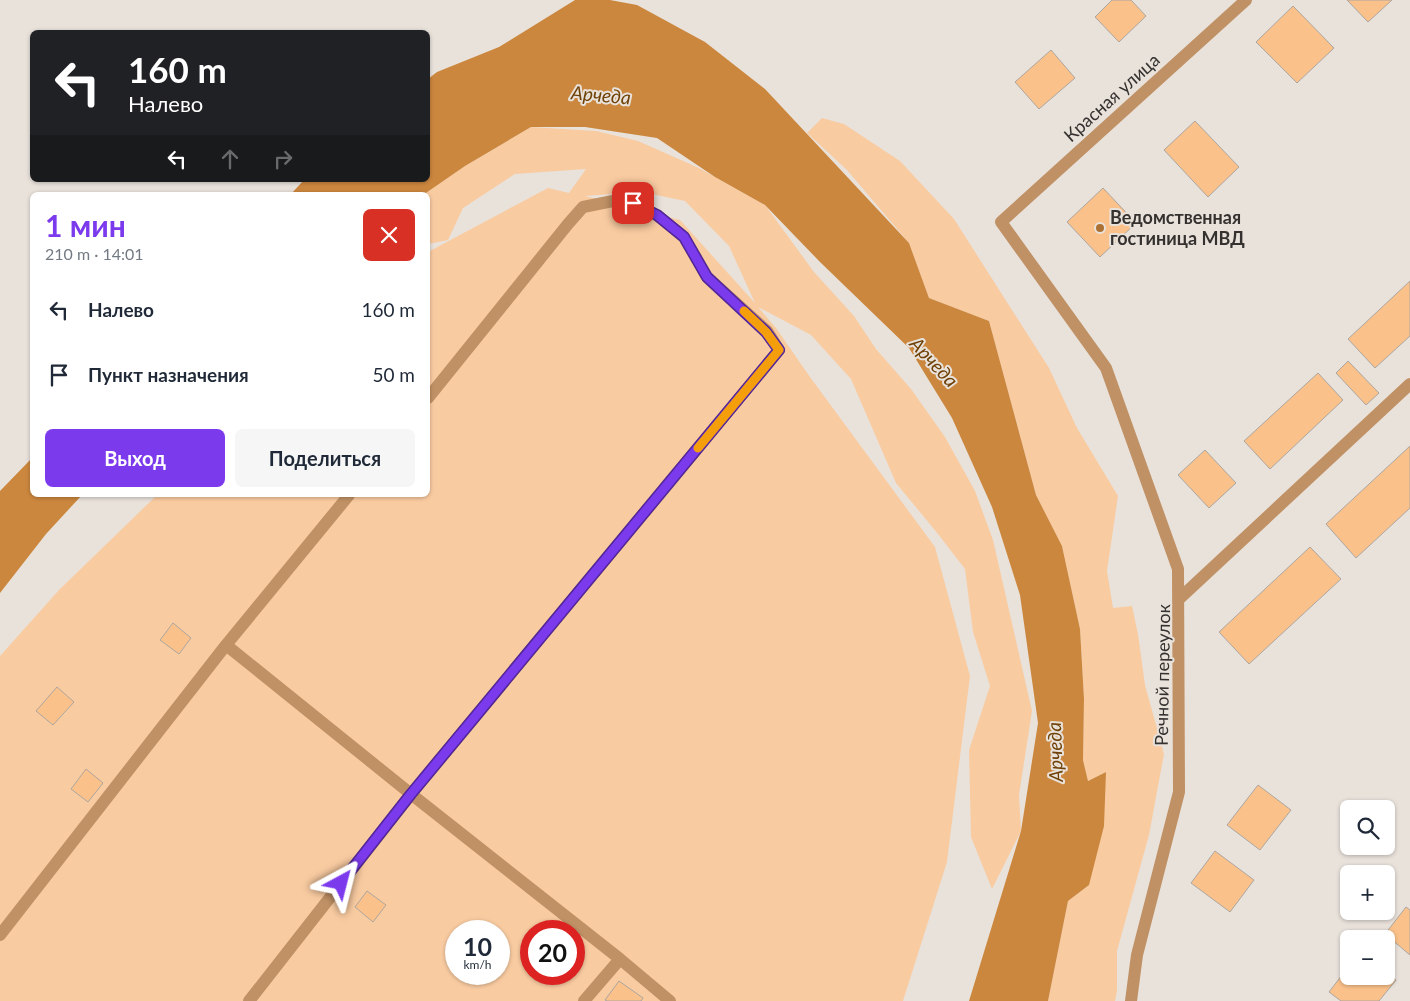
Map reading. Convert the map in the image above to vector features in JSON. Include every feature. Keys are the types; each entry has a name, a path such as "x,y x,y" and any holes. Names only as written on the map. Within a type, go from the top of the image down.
{"street":[{"name":"Красная улица","path":"1178,599 1178,569 1106,368 1001,222 1246,0"},
{"path":"249,1001 411,794 779,350 766,332 707,277 684,237 657,215 633,203 613,201 583,207 430,396"},
{"name":"Речной переулок","path":"1131,1001 1137,955 1180,792 1178,599 1410,384"},
{"path":"0,934 226,645 347,497"},
{"path":"226,645 670,1001"},
{"path":"584,1001 620,959"}],"shaded area":[{"path":"822,118 844,124 900,161 954,219 1049,368 1077,428 1118,496 1107,571 1113,608 1132,606 1145,685 1164,754 1149,835 1117,951 1117,991 1115,1001 1048,1001 1068,901 1089,885 1106,772 1088,781 1083,760 1084,699 1080,629 1062,546 1036,495 989,321 929,298 909,243 847,170 807,133"},
{"path":"531,127 596,131 638,141 699,168 765,205 814,272 854,316 876,349 911,389 945,437 975,491 993,540 1032,711 1019,795 1021,831 992,889 971,837 969,750 990,686 973,632 965,569 896,483 851,379 811,335 758,307 776,328 935,547 970,676 947,862 903,1001 0,1001 0,656 59,590 155,497 430,497 430,251 548,188 569,193 586,169 515,174 463,208 448,240 430,244 430,192 427,192 465,166","holes":["642,192 685,201 729,246 755,303 680,220 585,196"]}],"water":[{"name":"Арчеда","path":"575,0 610,0 637,5 705,42 765,89 909,243 929,298 989,321 1036,495 1062,546 1080,629 1084,699 1083,760 1088,781 1106,772 1104,826 1089,885 1068,901 1048,1001 969,1001 1021,831 1038,723 1020,595 992,507 952,418 909,348 820,262 765,205 715,177 657,138 585,127 531,127 465,166 427,192 293,192 302,182 430,182 430,77 437,72 499,47"},
{"path":"30,460 30,497 80,497 46,534 0,593 0,491"}],"building":[{"path":"1112,0 1131,0 1146,16 1119,42 1095,17"},
{"path":"1347,0 1392,0 1368,22"},
{"path":"1293,6 1334,48 1297,83 1256,42"},
{"path":"1051,50 1075,78 1039,109 1015,82"},
{"path":"1195,121 1239,167 1208,197 1164,150"},
{"path":"1103,188 1136,223 1100,257 1067,222"},
{"path":"1410,281 1410,336 1375,368 1348,339"},
{"path":"1348,361 1379,393 1366,405 1336,373"},
{"path":"1318,373 1343,400 1270,469 1244,441"},
{"path":"1410,446 1410,508 1356,558 1326,524"},
{"path":"1205,450 1236,483 1209,508 1178,475"},
{"path":"1310,547 1341,579 1249,664 1219,632"},
{"path":"173,623 191,638 179,654 160,640"},
{"path":"57,687 74,702 53,725 36,711"},
{"path":"86,769 103,783 88,802 71,789"},
{"path":"1258,785 1291,810 1260,850 1227,825"},
{"path":"1215,851 1254,880 1230,912 1191,883"},
{"path":"367,891 386,905 373,922 355,907"},
{"path":"1406,907 1410,910 1410,955 1395,942 1395,930 1388,930"},
{"path":"1340,978 1340,985 1392,985 1379,1001 1341,1001 1329,992"},
{"path":"619,981 643,998 641,1001 605,1000"}],"slow traffic":[{"path":"698,448 779,350 766,332 744,311"}],"place":[{"name":"Ведомственная гостиница МВД","path":"1100,228"}],"route":[{"path":"341,883 411,794 779,350 766,332 707,277 684,237 657,215 633,203"}]}
